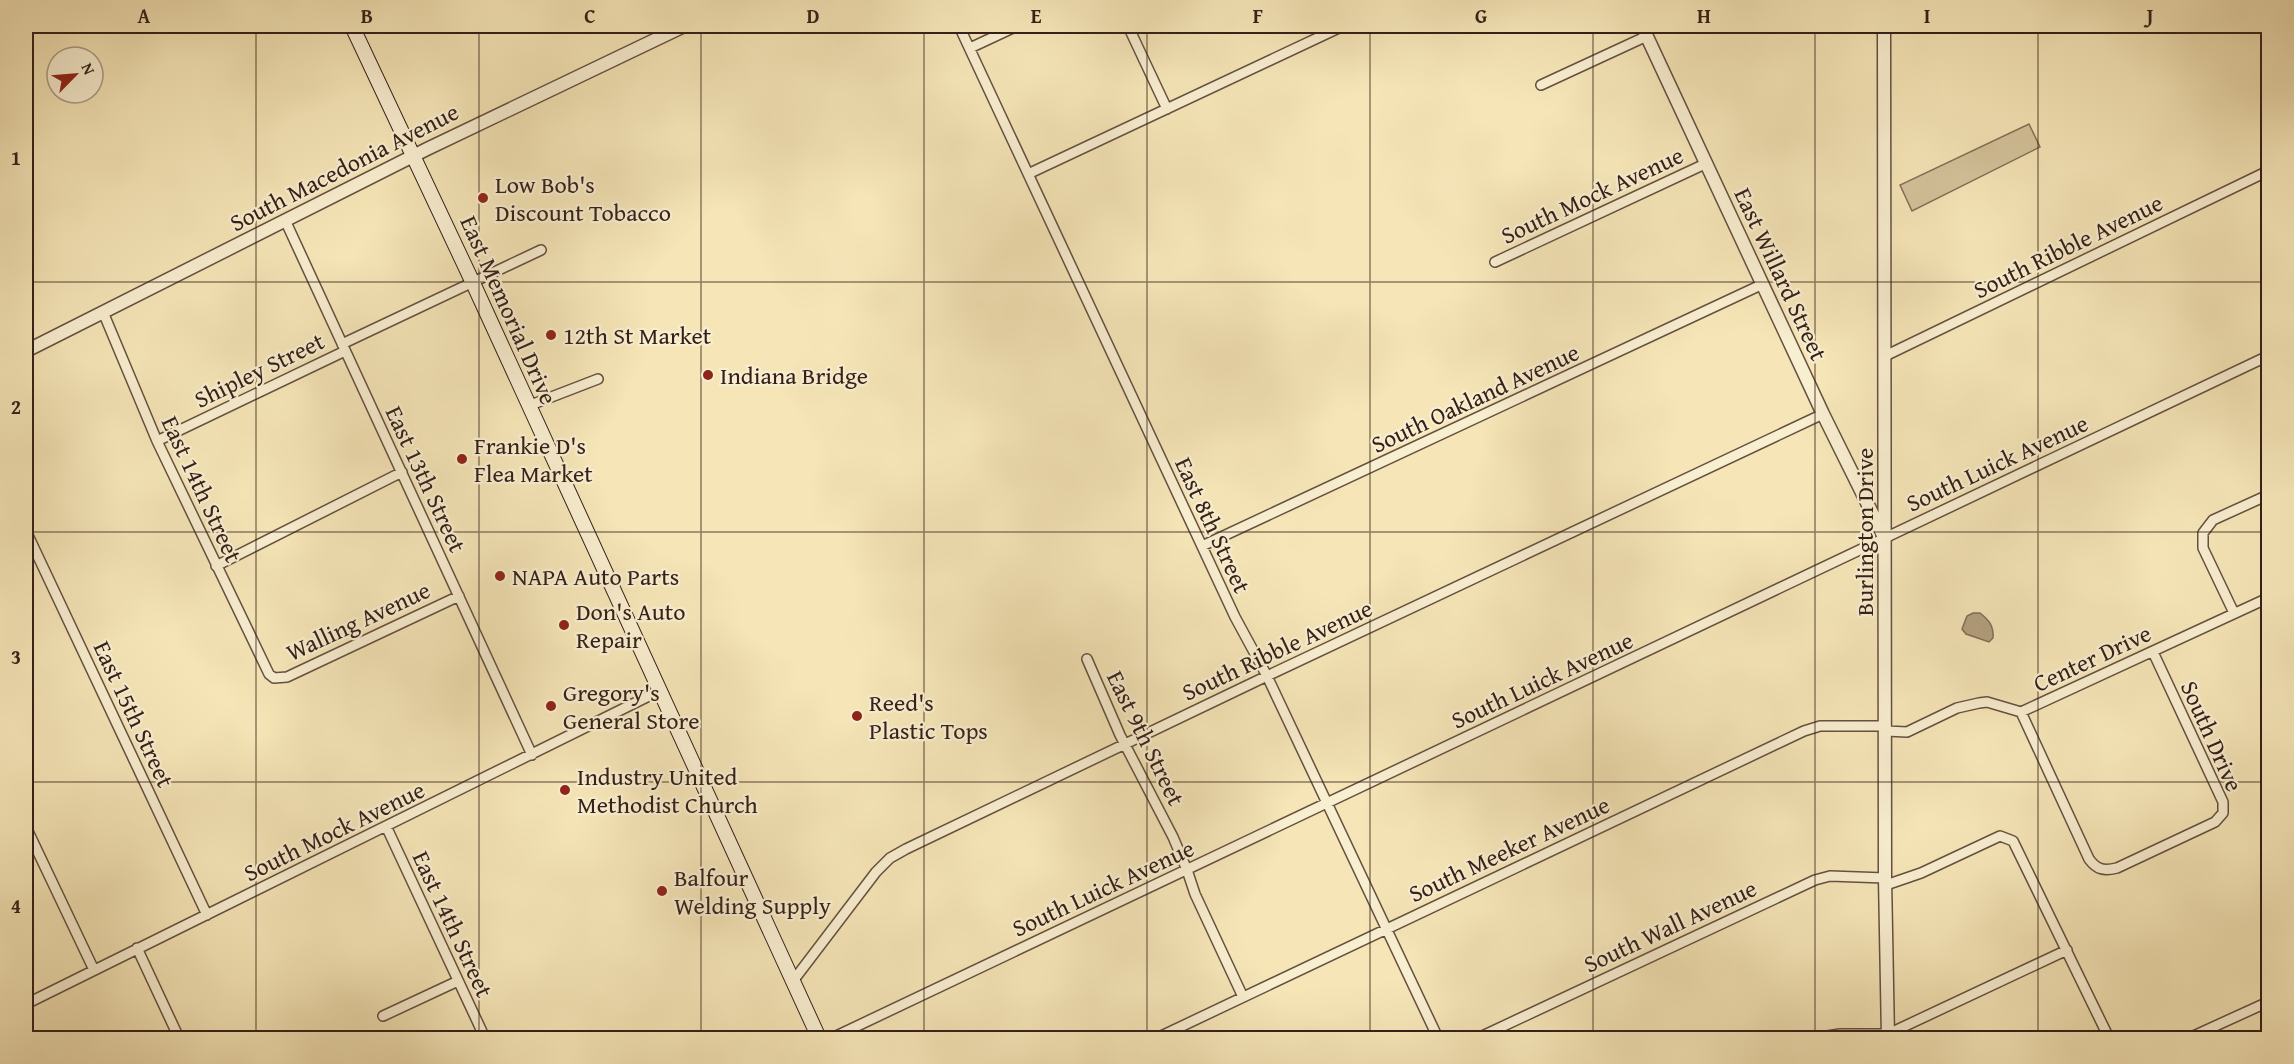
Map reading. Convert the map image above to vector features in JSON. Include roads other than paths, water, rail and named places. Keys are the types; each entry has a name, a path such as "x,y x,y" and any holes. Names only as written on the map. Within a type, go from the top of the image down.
{"main road":[{"name":"East Memorial Drive","path":"352,26 473,283 819,1038"}],"street":[{"name":"South Macedonia Avenue","path":"26,351 414,156 684,26"},
{"name":"East 8th Street","path":"959,26 1235,617 1267,676 1438,1038"},
{"path":"970,48 1017,26"},
{"path":"1128,26 1167,109"},
{"path":"1028,174 1343,26"},
{"name":"Burlington Drive","path":"1884,26 1888,1036"},
{"path":"1540,85 1645,31"},
{"name":"East Willard Street","path":"1645,31 1823,414 1885,538"},
{"name":"South Mock Avenue","path":"1495,262 1707,163"},
{"name":"South Ribble Avenue","path":"1885,356 2268,171"},
{"name":"East 13th Street","path":"285,220 532,755"},
{"name":"Shipley Street","path":"157,441 541,250"},
{"name":"South Oakland Avenue","path":"1202,546 1763,285"},
{"name":"East 14th Street","path":"103,312 157,441 265,669 274,678"},
{"name":"South Luick Avenue","path":"832,1038 2268,356"},
{"path":"528,406 598,379"},
{"name":"South Ribble Avenue","path":"793,981 876,872 891,858 1267,676 1823,414"},
{"path":"216,566 402,472"},
{"path":"2234,613 2203,548 2203,533 2213,520 2268,495"},
{"name":"East 15th Street","path":"26,531 207,915"},
{"name":"Walling Avenue","path":"274,678 287,677 459,596"},
{"name":"Center Drive","path":"1886,729 1907,732 1957,708 1979,703 1987,702 2021,712 2268,598"},
{"name":"South Drive","path":"2021,712 2089,860 2094,866 2104,871 2117,868 2200,830 2219,819 2223,813 2223,802 2153,652"},
{"name":"East 9th Street","path":"1087,659 1187,870 1195,894 1243,998"},
{"name":"South Mock Avenue","path":"26,1004 659,691"},
{"name":"South Meeker Avenue","path":"1157,1038 1814,727 1886,729"},
{"name":"East 14th Street","path":"386,826 485,1038"},
{"path":"26,827 94,970"},
{"name":"South Wall Avenue","path":"1478,1038 1815,880 1830,876 1886,882 1921,873 2000,836 2009,838 2017,845 2067,950"},
{"path":"137,948 179,1038"},
{"path":"1814,1038 1840,1034 1888,1036 2067,950 2109,1038"},
{"path":"383,1016 458,981"},
{"path":"2189,1038 2268,1002"}],"place":[{"name":"Low Bob's Discount Tobacco","path":"483,198"},
{"name":"12th St Market","path":"551,335"},
{"name":"Indiana Bridge","path":"708,375"},
{"name":"Frankie D's Flea Market","path":"462,459"},
{"name":"NAPA Auto Parts","path":"500,576"},
{"name":"Don's Auto Repair","path":"564,625"},
{"name":"Gregory's General Store","path":"551,706"},
{"name":"Reed's Plastic Tops","path":"857,716"},
{"name":"Industry United Methodist Church","path":"565,790"},
{"name":"Balfour Welding Supply","path":"662,891"}]}
